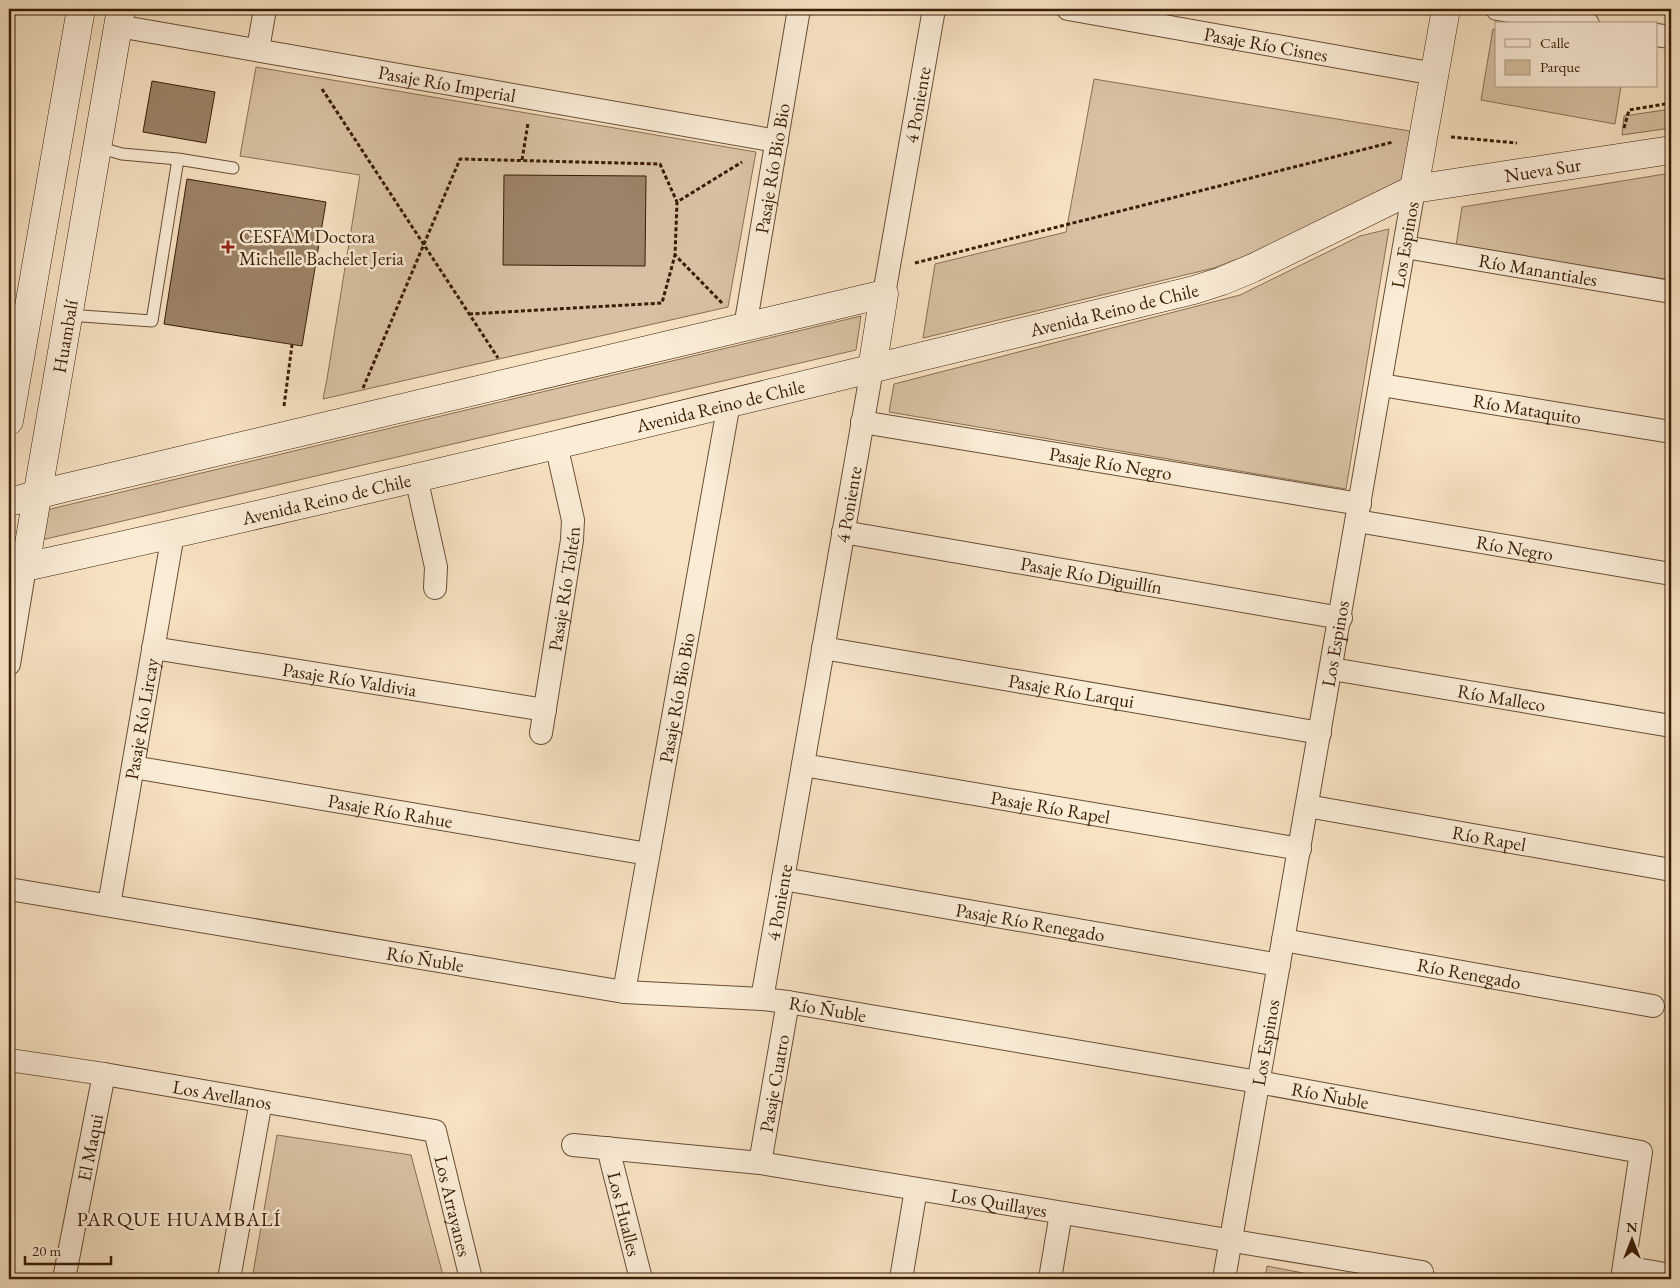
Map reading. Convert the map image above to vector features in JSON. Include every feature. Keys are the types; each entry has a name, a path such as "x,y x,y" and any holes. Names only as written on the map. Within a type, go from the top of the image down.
{"street":[{"path":"9,421 16,335 81,9"},
{"path":"258,49 265,9"},
{"name":"4 Poniente","path":"762,999 934,9"},
{"name":"Pasaje Río Cisnes","path":"1068,9 1434,74"},
{"name":"Los Espinos","path":"1224,1279 1446,9"},
{"path":"1497,9 1576,22"},
{"name":"Pasaje Río Bio Bio","path":"745,327 777,140 792,10"},
{"name":"Pasaje Río Imperial","path":"119,17 258,49 777,140"},
{"name":"Huambalí","path":"9,664 17,570 37,496 119,17"},
{"path":"1658,35 1671,37"},
{"name":"Nueva Sur","path":"1414,189 1671,150"},
{"name":"Avenida Reino de Chile","path":"17,570 872,369 1222,281 1253,268 1414,189"},
{"name":"Río Manantiales","path":"1405,247 1671,292"},
{"path":"9,502 37,496 60,488 745,327 887,282"},
{"name":"Río Mataquito","path":"1381,385 1671,432"},
{"name":"Pasaje Río Bio Bio","path":"624,992 729,403"},
{"name":"Pasaje Río Negro","path":"862,422 1359,513"},
{"name":"Pasaje Río Toltén","path":"541,733 572,540 573,520 556,444"},
{"path":"416,476 436,567 435,588"},
{"name":"Río Negro","path":"1359,513 1671,574"},
{"name":"Pasaje Río Diguillín","path":"843,532 1341,618"},
{"name":"Pasaje Río Lircay","path":"109,905 173,534"},
{"name":"Pasaje Río Valdivia","path":"153,648 545,710"},
{"name":"Pasaje Río Larqui","path":"823,648 1320,733"},
{"name":"Río Malleco","path":"1332,669 1671,726"},
{"name":"Pasaje Río Rapel","path":"803,766 1300,849"},
{"name":"Pasaje Río Rahue","path":"133,767 648,854"},
{"name":"Río Rapel","path":"1307,806 1671,870"},
{"name":"Pasaje Río Renegado","path":"783,879 1279,965"},
{"name":"Río Ñuble","path":"9,889 624,992 788,1002 1258,1082 1641,1152 1623,1273"},
{"name":"Río Renegado","path":"1283,940 1653,1006"},
{"name":"Pasaje Cuatro","path":"760,1164 788,1002"},
{"name":"Los Avellanos","path":"9,1060 104,1074 435,1131"},
{"name":"El Maqui","path":"64,1279 104,1074"},
{"path":"229,1279 260,1101"},
{"name":"Los Arrayanes","path":"435,1131 471,1279"},
{"name":"Los Quillayes","path":"573,1145 760,1164 1231,1241 1422,1276"},
{"name":"Los Hualles","path":"608,1148 641,1279"},
{"path":"901,1279 916,1189"},
{"path":"1050,1279 1061,1213"},
{"path":"1623,1273 1671,1275"}],"lane":[{"path":"97,147 122,154 178,159 233,168"},
{"path":"68,315 152,321 178,159"}],"path":[{"path":"301,57 423,246 514,382"},
{"path":"522,160 531,97"},
{"path":"1624,130 1629,110 1671,103"},
{"path":"887,282 1424,134 1522,143"},
{"path":"678,202 777,140"},
{"path":"349,421 460,159 660,164 678,202 675,255 662,302 469,314"},
{"path":"675,255 745,327"},
{"path":"279,437 292,345"}],"green space":[{"path":"1493,29 1495,30 1495,88 1621,88 1615,124 1481,100"},
{"path":"256,67 756,152 728,307 323,399 360,175 240,156"},
{"path":"1094,79 1422,133 1410,176 1281,242 1214,268 923,338 935,264 1066,232"},
{"path":"1671,109 1671,128 1622,135 1624,116"},
{"path":"1671,173 1671,280 1456,246 1462,207"},
{"path":"1389,229 1346,489 889,412 894,384 1240,295 1360,236"},
{"path":"861,316 856,350 37,541 42,511"},
{"path":"277,1135 411,1155 444,1279 252,1279"},
{"path":"1267,1266 1334,1279 1265,1279"}],"building":[{"path":"152,81 215,92 206,143 143,132"},
{"path":"504,175 646,176 645,266 503,265"},
{"path":"187,179 326,202 302,346 164,324"}],"place":[{"name":"CESFAM Doctora Michelle Bachelet Jeria","path":"228,247"}],"district":[{"name":"PARQUE HUAMBALÍ","path":"179,1219"}]}
